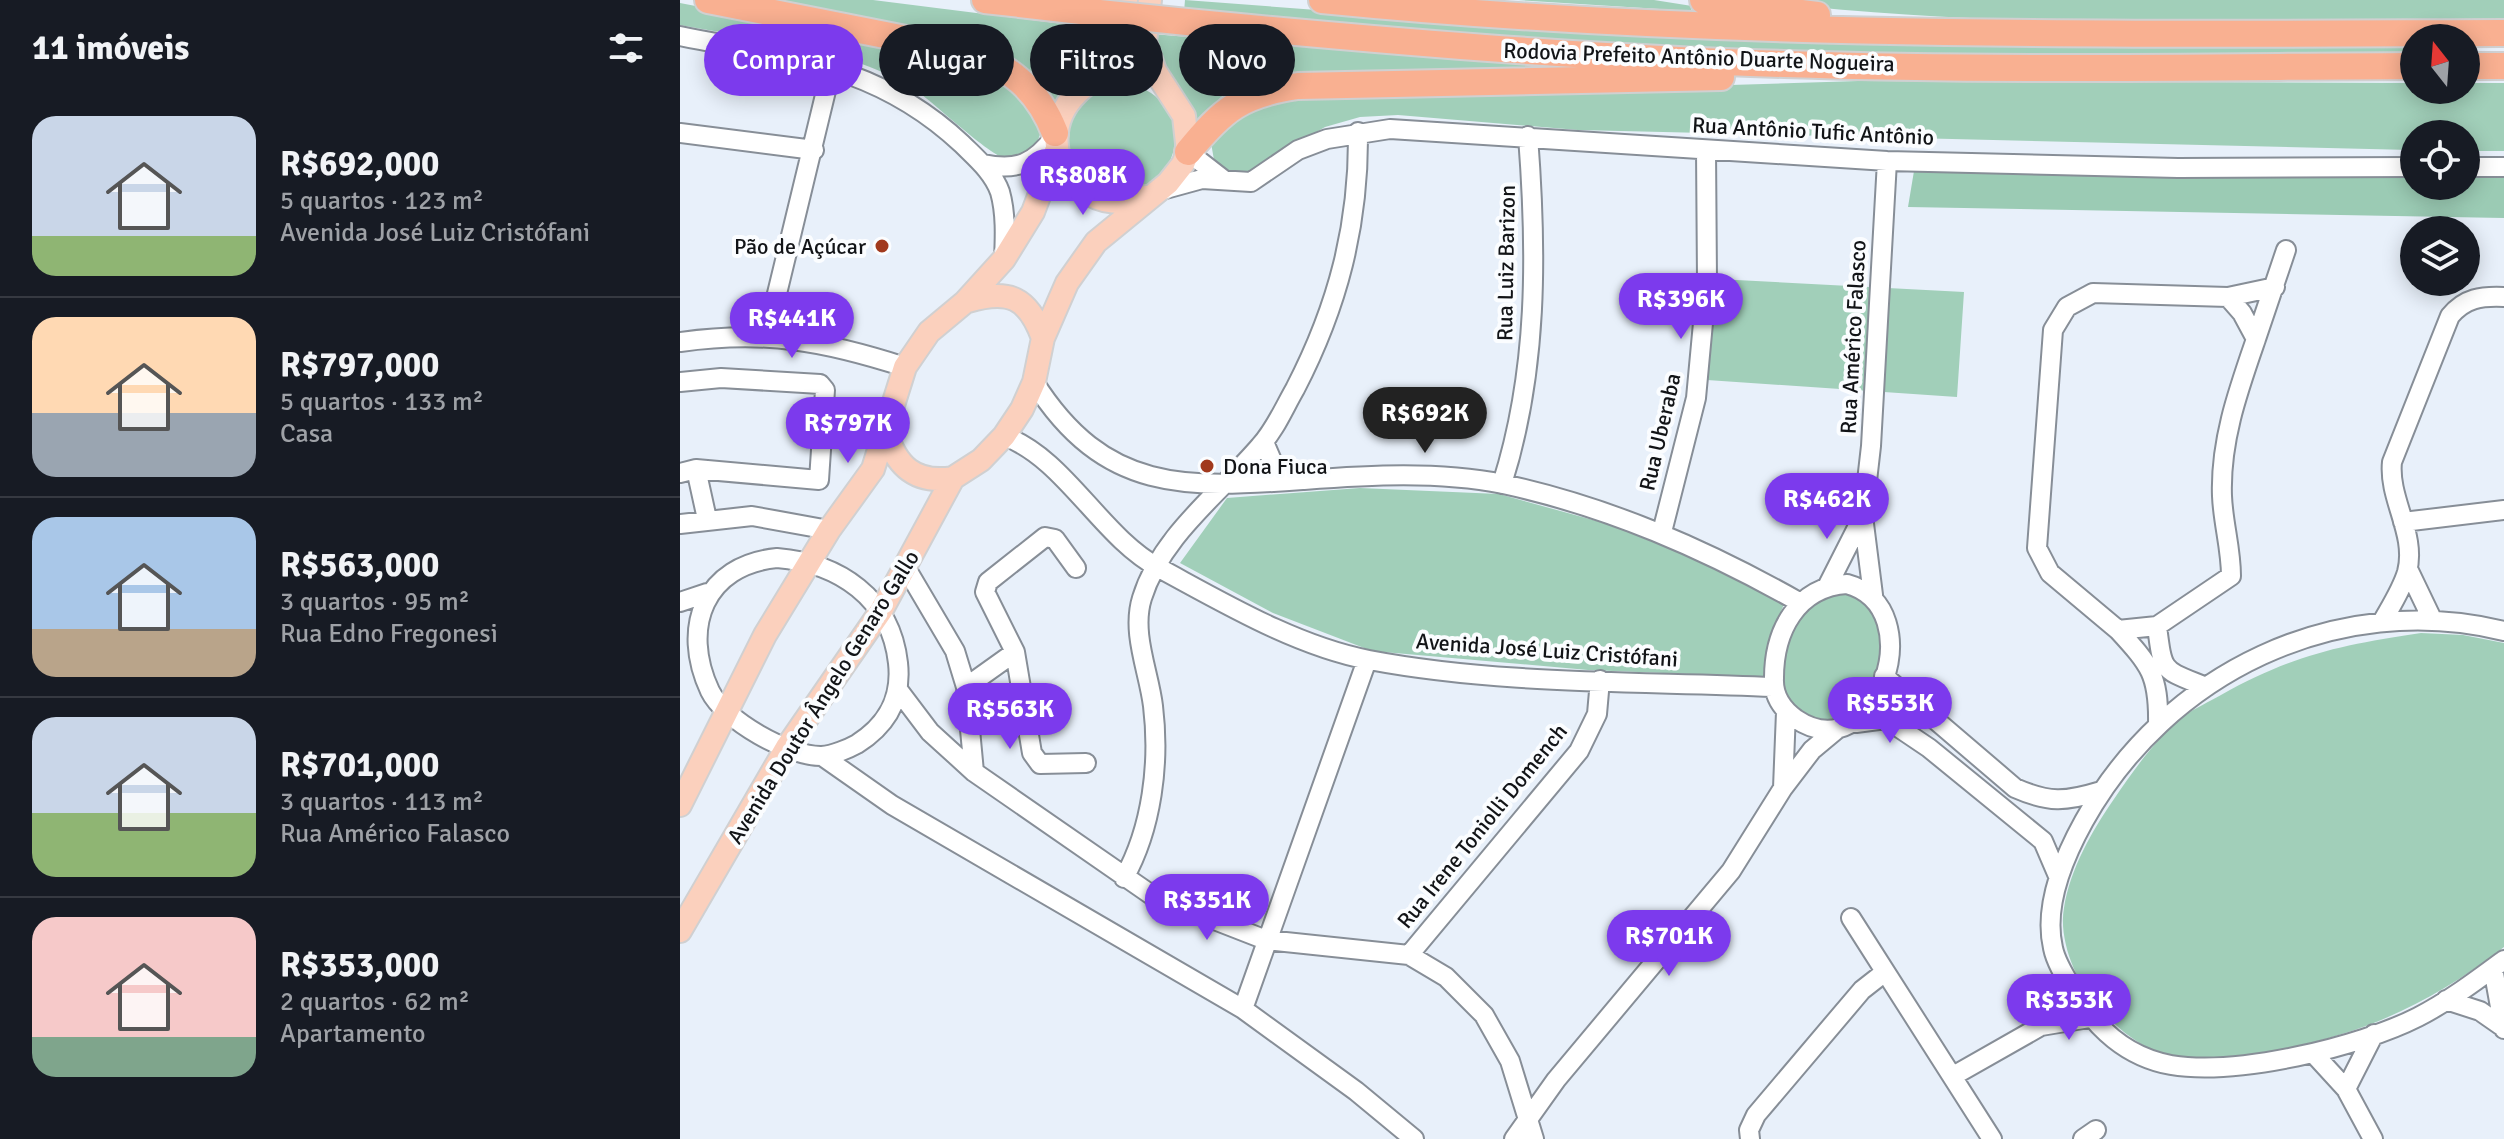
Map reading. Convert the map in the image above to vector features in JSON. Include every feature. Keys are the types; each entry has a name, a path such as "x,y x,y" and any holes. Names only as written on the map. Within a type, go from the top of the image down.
{"highway":[{"path":"708,0 966,51 988,59 1018,77 1047,114 1056,140"},
{"name":"Rodovia Prefeito Antônio Duarte Nogueira","path":"985,0 1187,22 1540,52 1784,64 1946,67 2400,66"},
{"name":"Rodovia Prefeito Antônio Duarte Nogueira","path":"1322,0 1594,20 1951,34 2504,33"},
{"path":"1703,0 1951,34"},
{"path":"2480,66 2504,66"},
{"path":"1188,152 1218,115 1235,104 1254,95 1298,86 1778,77 1946,67"}],"main road":[{"path":"680,805 765,635 829,530 873,469 905,367 929,332 965,302 1004,259 1033,212 1074,95 1110,64 1120,49 1126,0"},
{"path":"1150,0 1147,50 1155,71 1184,116 1188,152"},
{"path":"1056,140 1072,181 1093,196 1117,202 1153,194"},
{"name":"Avenida Doutor Ângelo Genaro Gallo","path":"680,931 787,747 881,611 953,478 981,460 1004,436 1022,409 1034,382 1043,338 1067,283 1096,242 1177,173 1188,152"},
{"path":"965,302 994,293 1017,299 1034,313 1043,338"},
{"path":"886,432 892,452 906,470 934,481 953,478"}],"street":[{"path":"680,36 704,41"},
{"path":"863,78 922,110 983,164 999,191 1005,228 1004,259"},
{"path":"767,335 826,96"},
{"name":"Rua Antônio Tufic Antônio","path":"1153,194 1182,182 1251,182 1298,150 1358,132 1390,129 1887,161 2178,168 2400,167"},
{"path":"1124,878 1136,855 1148,816 1153,771 1154,708 1139,626 1141,601 1155,566 1264,442 1313,354 1335,298 1359,189 1358,132"},
{"path":"680,133 814,150"},
{"name":"Rua Luiz Barizon","path":"1502,484 1524,392 1533,312 1535,220 1528,136"},
{"path":"983,164 1007,169 1026,165 1056,140"},
{"name":"Rua Uberaba","path":"1662,532 1696,398 1707,280 1706,150"},
{"path":"1188,152 1224,180"},
{"name":"Rua Américo Falasco","path":"1873,595 1863,516 1871,446 1887,161"},
{"path":"2480,167 2504,167"},
{"path":"2118,630 2157,626 2231,576 2231,549 2222,499 2223,450 2286,250"},
{"path":"2206,687 2156,664 2050,573 2037,548 2053,330 2067,307 2093,293 2228,297 2275,287"},
{"path":"2432,619 2408,569 2403,522 2390,483 2392,462 2450,316 2461,304 2483,296 2504,297"},
{"path":"2228,297 2242,313 2256,339"},
{"path":"680,342 767,335 855,351 905,367"},
{"path":"680,382 721,378 820,384 825,390 819,480 688,471 707,519"},
{"path":"1034,382 1067,426 1093,448 1127,468 1156,479 1224,486 1414,475 1502,484 1606,511 1662,532 1799,602"},
{"name":"Avenida José Luiz Cristófani","path":"1004,436 1034,452 1130,548 1155,566 1299,637 1367,660 1479,674 1773,687"},
{"path":"1264,442 1273,463 1288,481"},
{"path":"2403,522 2504,510"},
{"path":"680,524 752,516 829,530"},
{"name":"Rua Américo Falasco","path":"1828,585 1863,516"},
{"path":"1076,568 1055,539 1049,536 988,582 985,592 1015,652 1032,753 1036,761 1040,764 1086,763"},
{"path":"680,602 707,593 731,571 755,560 809,561 857,588 881,611 892,628 899,691 885,721 870,735 850,748 822,756"},
{"path":"906,568 955,651 966,687 974,772"},
{"path":"2382,622 2408,569"},
{"path":"1836,730 1806,725 1786,712 1773,687 1780,639 1799,602 1828,585 1847,584 1873,595 1885,612 1889,627 1884,676 1873,702 1856,723"},
{"path":"707,593 697,623 700,663 710,692 727,715 787,747 822,756 892,805 1243,1009 1356,1091 1414,1139"},
{"path":"2499,964 2418,1017 2313,1053 2214,1066 2171,1065 2138,1054 2111,1038 2089,1018 2052,947 2052,913 2058,876 2101,791 2158,724 2206,687 2274,647 2333,630 2382,622 2432,619 2504,631"},
{"path":"2157,626 2158,724"},
{"path":"680,650 700,663"},
{"path":"966,687 1015,652"},
{"path":"1243,1009 1367,660"},
{"path":"1884,676 2005,779 2038,798 2069,801 2101,791"},
{"name":"Rua Irene Toniolli Domench","path":"1409,955 1579,751 1597,714 1600,680"},
{"path":"899,691 930,732 974,772 1124,878 1181,908 1266,940 1409,955 1446,977 1484,1015 1510,1061 1534,1139"},
{"path":"1783,788 1786,712"},
{"path":"1514,1139 1556,1080 1731,871 1783,788 1812,750 1836,730 1856,723 1886,719 1900,727 1991,796 2043,841 2058,876"},
{"path":"1991,796 2005,779"},
{"path":"1851,918 1992,1139"},
{"path":"2499,964 2503,1028"},
{"path":"1750,1139 1749,1130 1756,1115 1862,990 1885,972"},
{"path":"2041,1026 2054,1005 2063,973"},
{"path":"2446,1000 2480,1011 2503,1028"},
{"path":"1953,1076 2041,1026 2089,1018"},
{"path":"2346,1089 2374,1034"},
{"path":"2313,1053 2346,1089 2373,1139"}],"green space":[{"path":"756,0 873,0 1063,24 1030,24 1030,83 1014,78 1014,24 879,24 879,37 863,32 863,24 836,24"},
{"path":"1185,0 1623,33 2075,48 2400,47 2400,57 1943,58 1621,47 1184,12"},
{"path":"1518,0 1654,0 1692,6 1691,11"},
{"path":"1748,0 2504,0 2504,19 2031,20 1842,10"},
{"path":"680,3 788,24 704,24 704,29 680,25"},
{"path":"1163,35 1179,36 1179,96 1223,96 1194,129 1163,70"},
{"path":"863,39 879,42 879,72 863,65"},
{"path":"1295,46 1629,73 1295,77"},
{"path":"1859,81 2400,83 2400,104 2480,104 2480,83 2504,83 2504,151 2480,151 2480,120 2400,120 2400,150 1578,130 1398,115 1360,117 1325,127 1244,174 1221,169 1214,160 1210,137 1268,99"},
{"path":"1014,85 1042,127 1039,139 1023,156 1011,160 978,141 923,96 1014,96"},
{"path":"1047,96 1067,96 1056,108"},
{"path":"1088,96 1154,96 1166,108 1174,128 1174,148 1166,168 1151,183 1131,191 1111,191 1091,183 1076,168 1068,148 1071,117"},
{"path":"1914,171 2400,177 2400,200 2480,200 2480,176 2504,176 2504,218 1908,207"},
{"path":"1717,279 1964,292 1957,397 1707,380"},
{"path":"1360,488 1499,494 1658,538 1784,604 1769,642 1765,677 1588,670 1372,651 1273,613 1180,563 1227,498"},
{"path":"1832,590 1859,591 1882,614 1880,679 1854,719 1807,722 1782,702 1784,640 1801,606"},
{"path":"2421,633 2463,635 2504,643 2504,947 2443,989 2413,1005 2318,1041 2236,1056 2193,1059 2162,1054 2128,1035 2099,1008 2083,987 2067,948 2063,921 2071,879 2083,851 2129,777 2174,724 2247,681 2318,654"}],"place":[{"name":"Pão de Açúcar","path":"882,246"},
{"name":"Dona Fiuca","path":"1207,466"}]}
